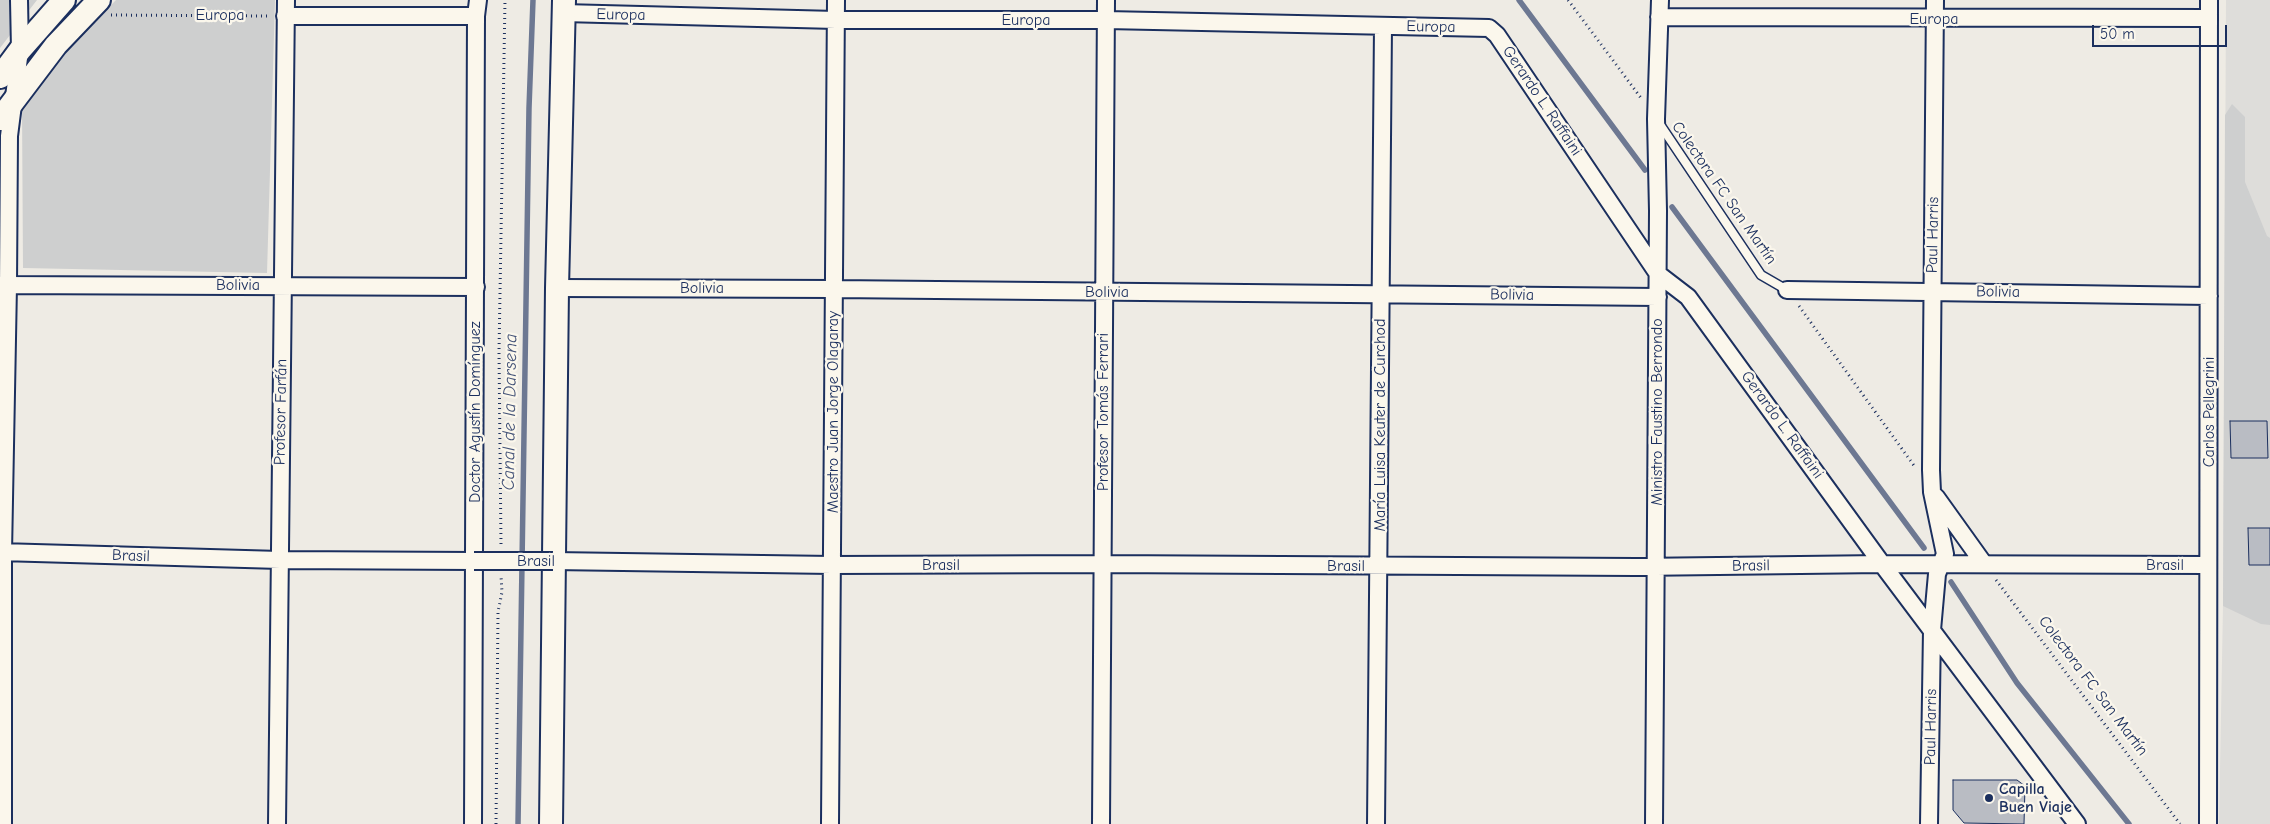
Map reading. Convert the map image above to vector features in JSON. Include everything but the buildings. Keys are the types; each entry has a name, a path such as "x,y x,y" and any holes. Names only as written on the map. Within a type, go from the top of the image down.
{"street":[{"path":"4,824 2,552 4,285 9,136 6,111 20,50 19,0"},
{"path":"0,77 20,50 64,0"},
{"name":"Maestro Juan Jorge Olagaray","path":"830,824 836,0"},
{"name":"Profesor Tomás Ferrari","path":"1101,824 1106,0"},
{"name":"Ministro Faustino Berrondo","path":"1654,824 1658,297 1656,119 1660,0"},
{"name":"Paul Harris","path":"1929,824 1932,630 1937,574 1945,554 1932,492 1930,470 1935,0"},
{"name":"Carlos Pellegrini","path":"2208,824 2209,0"},
{"path":"6,111 56,45 91,7"},
{"path":"551,824 557,288 563,7"},
{"name":"Europa","path":"563,7 836,20 1106,20 1489,28"},
{"path":"286,8 477,8"},
{"name":"Profesor Farfán","path":"277,824 286,8"},
{"name":"Doctor Agustín Domínguez","path":"473,824 477,8"},
{"name":"Europa","path":"1660,17 1934,19 2209,18"},
{"name":"María Luisa Keuter de Curchod","path":"1376,824 1383,26"},
{"name":"Gerardo L. Raffaini","path":"1489,28 1497,35 1658,274 1688,297 1882,564 1907,594 2077,824"},
{"name":"Bolivia","path":"4,285 476,287"},
{"name":"Bolivia","path":"557,288 1658,297"},
{"name":"Bolivia","path":"1788,290 2209,296"},
{"path":"1932,492 1984,564"},
{"name":"Brasil","path":"2,552 280,560 832,565 1103,564 1656,567 1882,564 2208,565"}],"lane":[{"name":"Colectora FC San Martín","path":"1656,119 1761,275 1788,290"}],"path":[{"path":"501,552 499,352 505,0"},
{"name":"Colectora FC San Martín","path":"1568,0 1656,119"},
{"name":"Europa","path":"91,7 286,8"},
{"path":"1788,290 1932,492"},
{"name":"Colectora FC San Martín","path":"1984,564 2180,824"},
{"path":"496,824 498,612 502,592 501,572"}],"shaded area":[{"path":"0,0 37,0 0,48"},
{"path":"116,0 275,0 267,273 23,268 22,108 58,60"},
{"path":"2226,0 2270,0 2270,824 2219,824 2223,606"},
{"path":"2232,104 2245,117 2245,182 2267,236 2270,238 2270,625 2261,624 2223,606 2225,115"}],"waterway":[{"name":"Canal de la Darsena","path":"518,824 529,108 533,0"},
{"path":"1519,0 1645,170"},
{"path":"1672,207 1924,548"},
{"path":"1951,582 2017,683 2129,824"}],"place":[{"name":"Capilla Buen Viaje","path":"1989,798"}]}
